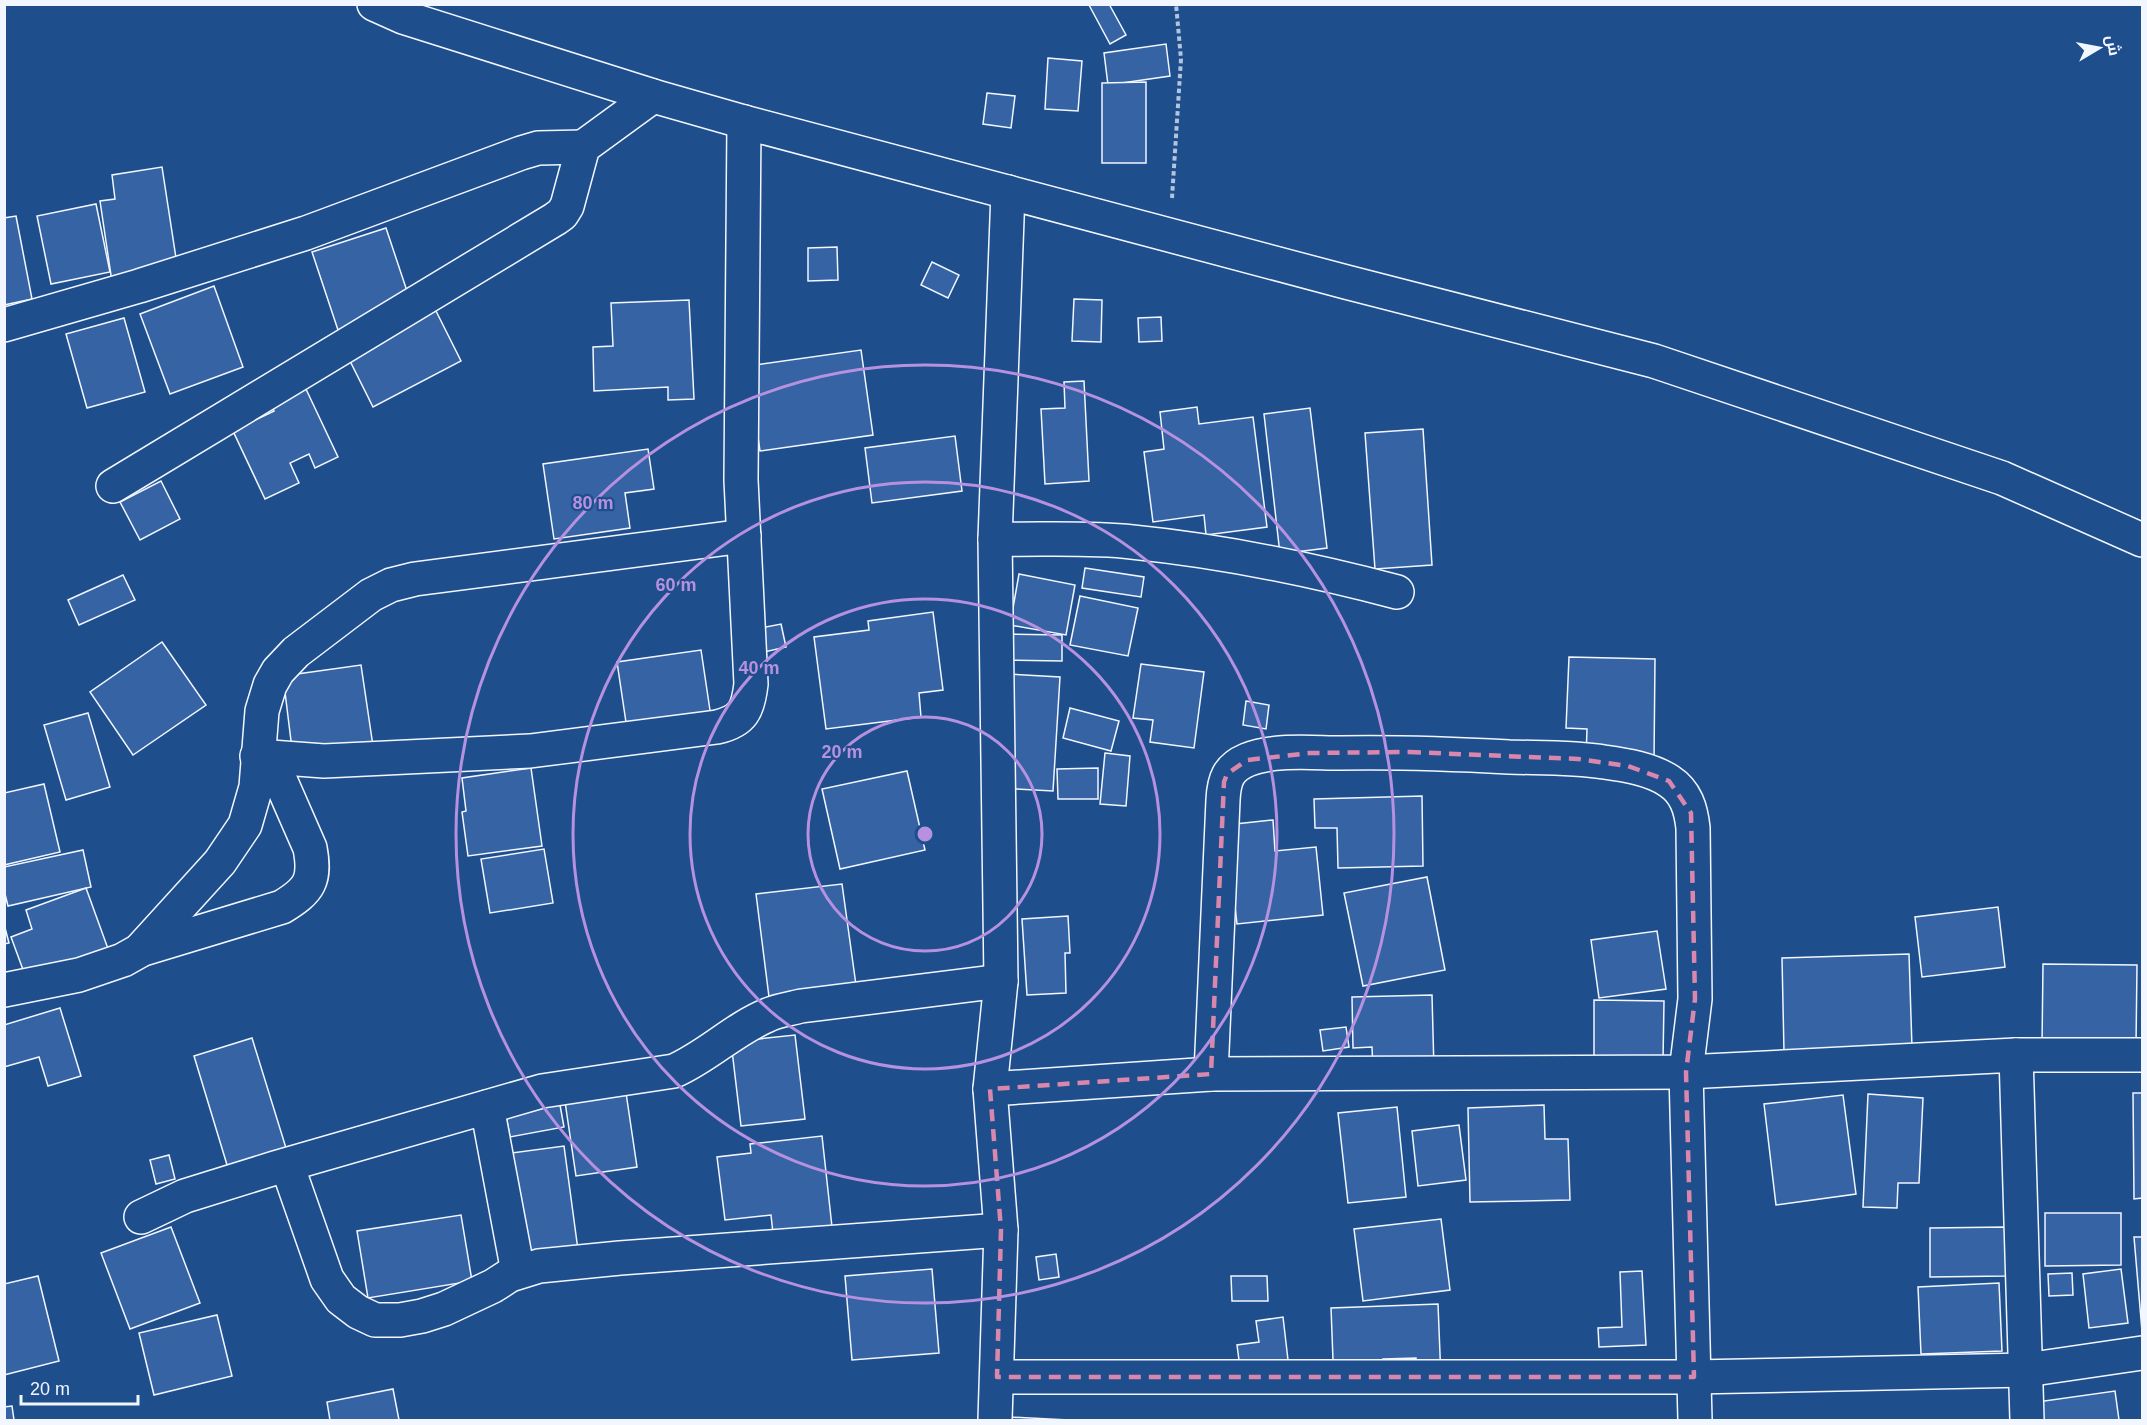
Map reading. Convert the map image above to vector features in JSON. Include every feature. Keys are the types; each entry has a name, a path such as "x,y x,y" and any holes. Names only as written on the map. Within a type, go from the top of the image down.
{"street":[{"path":"374,4 403,16 653,96 744,122 1654,361 2002,478 2142,540"},
{"path":"4,325 139,286 306,233 521,153 538,148 583,147 653,96"},
{"path":"264,757 324,761 530,751 717,727 731,724 744,712 749,700 751,684 744,536 741,393 744,122"},
{"path":"113,486 562,214 567,206 583,147"},
{"path":"995,1420 1001,1230 990,1089 1001,981 995,539 1008,192"},
{"path":"139,951 234,844 245,825 264,757 262,711 270,685 278,671 296,652 371,595 391,585 425,578 744,536"},
{"path":"995,539 1130,541 1192,549 1334,575 1397,592"},
{"path":"1211,1074 1224,782 1227,774 1247,760 1266,755 1409,752 1578,759 1605,762 1649,772 1669,781 1681,792 1688,803 1694,852 1695,999 1686,1072 1695,1420"},
{"path":"4,990 79,975 123,960 139,951 282,907 297,898 307,888 312,878 313,864 310,848 264,757"},
{"path":"141,1217 185,1196 542,1091 674,1071 691,1064 743,1028 770,1014 801,1006 1001,981"},
{"path":"990,1089 1211,1074 1686,1072 2016,1055 2142,1055"},
{"path":"2016,1055 2027,1420"},
{"path":"487,1107 518,1272"},
{"path":"287,1165 327,1279 341,1299 358,1312 375,1320 400,1320 444,1309 518,1272 539,1266 1001,1230"},
{"path":"997,1377 1694,1377 2026,1370 2142,1353"}],"path":[{"path":"1169,235 1181,59 1176,4"}],"highlighted area":[{"path":"1409,752 1578,759 1628,766 1669,781 1691,813 1695,999 1686,1072 1694,1377 997,1377 1001,1230 990,1089 1211,1074 1224,782 1227,774 1247,760 1310,753"}],"building":[{"path":"1109,4 1126,35 1110,44 1089,5"},
{"path":"1166,44 1170,76 1108,85 1104,53"},
{"path":"1048,58 1082,61 1078,111 1045,109"},
{"path":"1146,82 1146,163 1102,163 1102,83"},
{"path":"987,93 1015,96 1011,128 983,124"},
{"path":"162,167 178,271 112,282 100,201 115,199 112,175"},
{"path":"96,204 110,272 51,284 37,216"},
{"path":"16,216 32,299 4,305 4,218"},
{"path":"386,228 410,300 373,318 338,330 312,252"},
{"path":"837,247 838,280 808,281 808,248"},
{"path":"932,262 959,275 948,298 921,285"},
{"path":"214,286 243,367 170,394 140,314"},
{"path":"1074,299 1102,300 1101,342 1072,341"},
{"path":"689,300 694,399 668,400 668,387 594,391 593,347 613,346 611,303"},
{"path":"434,307 461,361 373,407 346,353"},
{"path":"1161,317 1162,341 1139,342 1138,318"},
{"path":"124,318 145,392 87,408 66,334"},
{"path":"861,350 873,435 760,451 748,366"},
{"path":"1084,381 1089,481 1045,484 1041,409 1065,408 1064,382"},
{"path":"305,387 338,457 315,468 309,454 290,463 299,483 265,499 233,431 274,411 271,403"},
{"path":"1197,407 1199,424 1253,417 1267,527 1206,535 1204,515 1153,522 1144,452 1164,449 1160,412"},
{"path":"1310,408 1327,548 1280,554 1264,414"},
{"path":"1423,429 1432,565 1375,569 1365,433"},
{"path":"955,436 962,491 872,503 865,448"},
{"path":"648,449 654,489 625,493 630,528 554,539 543,464"},
{"path":"161,481 180,519 140,540 120,502"},
{"path":"1085,568 1144,577 1141,597 1082,588"},
{"path":"1019,574 1075,585 1066,635 1010,625"},
{"path":"123,575 135,600 79,625 68,600"},
{"path":"1080,596 1138,608 1128,656 1070,645"},
{"path":"933,612 943,690 919,693 921,717 826,729 814,637 869,630 868,621"},
{"path":"781,624 786,647 760,653 755,629"},
{"path":"1000,634 1062,635 1062,661 1000,660"},
{"path":"162,642 206,705 133,755 90,692"},
{"path":"701,650 711,717 627,729 617,662"},
{"path":"1569,657 1655,659 1654,760 1586,759 1587,729 1566,728"},
{"path":"1141,664 1204,672 1194,748 1150,742 1153,720 1133,718"},
{"path":"361,665 373,746 293,757 283,676"},
{"path":"1007,674 1060,677 1053,791 1000,788"},
{"path":"1246,701 1269,705 1266,729 1243,725"},
{"path":"1070,708 1119,721 1111,751 1063,738"},
{"path":"88,713 110,787 66,800 44,725"},
{"path":"1105,753 1130,756 1126,806 1100,804"},
{"path":"531,768 542,846 468,856 462,812 466,811 462,778"},
{"path":"1098,768 1098,799 1058,799 1057,769"},
{"path":"907,771 925,850 840,869 822,789"},
{"path":"44,784 60,852 4,865 4,793"},
{"path":"1422,796 1423,866 1338,868 1337,828 1315,828 1314,799"},
{"path":"1273,820 1275,851 1316,847 1323,915 1237,924 1226,825"},
{"path":"544,849 553,903 490,913 481,859"},
{"path":"83,850 91,887 8,906 4,890 4,867"},
{"path":"1427,877 1445,970 1363,986 1344,893"},
{"path":"842,884 856,985 769,997 756,894"},
{"path":"86,888 111,957 29,986 11,937 32,929 26,910"},
{"path":"1998,907 2005,967 1922,977 1915,917"},
{"path":"1068,916 1070,953 1065,953 1066,993 1027,995 1022,919"},
{"path":"4,924 9,943 4,944"},
{"path":"1657,931 1666,989 1599,998 1591,940"},
{"path":"1909,954 1912,1048 1784,1052 1782,958"},
{"path":"2043,964 2137,965 2136,1046 2042,1045"},
{"path":"1432,995 1434,1070 1373,1072 1372,1047 1353,1048 1352,997"},
{"path":"1594,1000 1664,1001 1663,1061 1594,1060"},
{"path":"60,1008 81,1076 48,1086 39,1057 4,1067 4,1025"},
{"path":"1346,1027 1349,1047 1323,1051 1320,1030"},
{"path":"795,1035 805,1119 741,1126 731,1042"},
{"path":"252,1038 290,1161 231,1178 194,1056"},
{"path":"625,1086 637,1167 576,1176 564,1095"},
{"path":"2133,1093 2142,1093 2142,1198 2134,1199"},
{"path":"558,1094 564,1127 510,1137 504,1105"},
{"path":"1868,1094 1923,1098 1919,1183 1898,1183 1897,1208 1863,1207"},
{"path":"1843,1095 1856,1194 1776,1205 1764,1104"},
{"path":"1544,1105 1545,1139 1568,1139 1570,1200 1470,1202 1468,1108"},
{"path":"1397,1107 1406,1197 1348,1203 1338,1113"},
{"path":"1459,1125 1466,1180 1418,1186 1412,1131"},
{"path":"822,1136 833,1236 774,1243 771,1215 725,1220 717,1157 751,1153 750,1144"},
{"path":"564,1146 578,1250 519,1258 505,1154"},
{"path":"169,1155 175,1179 156,1184 150,1160"},
{"path":"2045,1213 2121,1213 2121,1265 2045,1266"},
{"path":"461,1215 472,1281 368,1298 357,1231"},
{"path":"1441,1219 1450,1290 1363,1301 1354,1229"},
{"path":"171,1227 200,1303 130,1329 101,1253"},
{"path":"2006,1227 2006,1276 1930,1277 1930,1228"},
{"path":"2134,1237 2142,1237 2142,1331"},
{"path":"1056,1254 1059,1277 1039,1280 1036,1257"},
{"path":"932,1269 939,1353 852,1360 845,1276"},
{"path":"2121,1269 2128,1323 2089,1328 2083,1274"},
{"path":"1642,1271 1646,1345 1599,1347 1598,1328 1622,1327 1620,1272"},
{"path":"2072,1273 2073,1295 2049,1296 2048,1274"},
{"path":"38,1276 59,1361 4,1375 4,1284"},
{"path":"1231,1276 1267,1276 1268,1301 1232,1301"},
{"path":"1999,1283 2002,1351 1921,1354 1918,1287"},
{"path":"1438,1304 1441,1379 1416,1380 1416,1358 1383,1359 1384,1384 1334,1386 1331,1308"},
{"path":"217,1315 232,1376 154,1395 139,1333"},
{"path":"1283,1317 1290,1377 1242,1383 1237,1345 1259,1342 1256,1321"},
{"path":"393,1389 399,1420 330,1420 327,1402"},
{"path":"2115,1391 2119,1420 2033,1420 2030,1403"},
{"path":"12,1406 14,1420 4,1420 4,1407"},
{"path":"1009,1417 1069,1420 1009,1420"}]}
